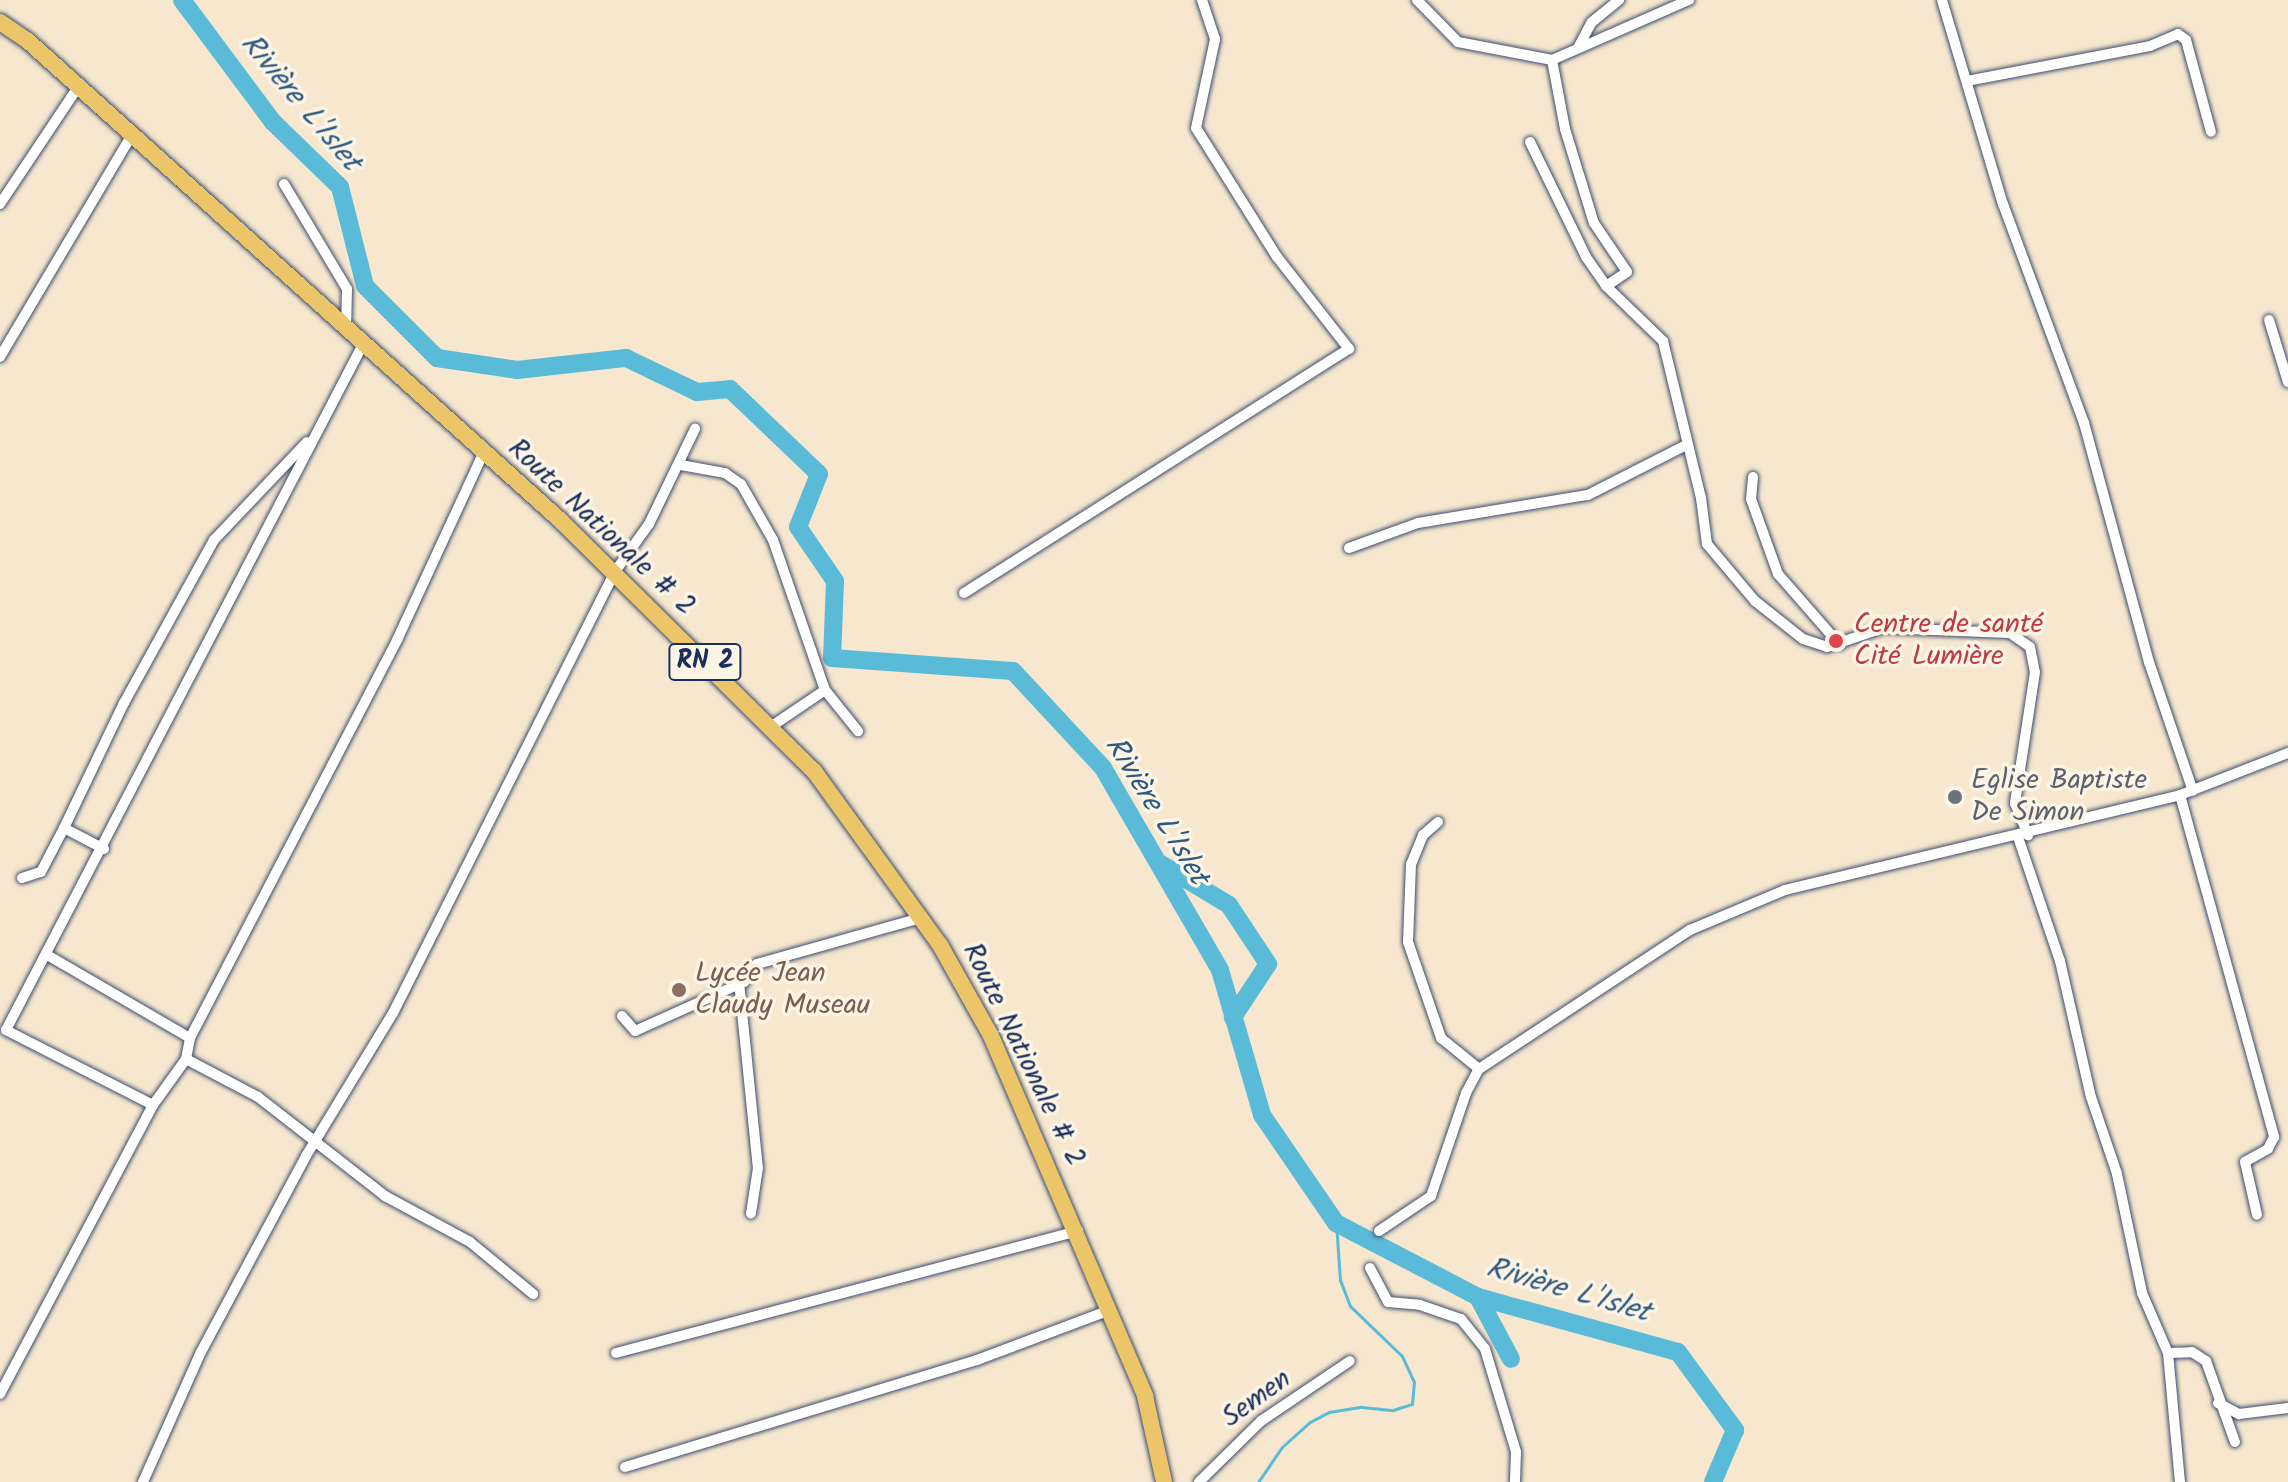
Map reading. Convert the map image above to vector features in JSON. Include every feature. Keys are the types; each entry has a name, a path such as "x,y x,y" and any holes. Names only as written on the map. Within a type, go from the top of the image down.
{"main road":[{"name":"Route Nationale # 2","path":"0,22 78,87 614,573 772,726 814,771 921,918 991,1036 1078,1231 1145,1396 1164,1482"}],"street":[{"path":"964,593 1349,349 1277,257 1196,128 1215,39 1202,0"},
{"path":"1417,0 1458,42 1552,60 1689,0"},
{"path":"1579,46 1592,22 1619,0"},
{"path":"1942,0 2003,204 2084,423 2149,662 2193,791"},
{"path":"1967,81 2150,46 2178,34 2186,40 2211,132"},
{"path":"1552,60 1565,129 1594,223 1627,272 1606,286"},
{"path":"0,204 78,87"},
{"path":"0,357 131,136"},
{"path":"1530,142 1586,257 1606,286 1663,341 1680,400 1684,446 1701,498 1707,544 1755,601 1803,639 1827,647 1883,628 2022,637 2035,672 2015,803 2060,961 2091,1097 2117,1174 2142,1293 2168,1353 2180,1482"},
{"path":"284,184 347,289 345,331"},
{"path":"2269,320 2287,376"},
{"path":"153,1105 6,1030 49,956 104,849 308,441 362,346"},
{"path":"143,1482 201,1352 315,1141 393,1013 614,573 681,465 695,429"},
{"path":"22,878 41,872 193,570 237,512 308,441"},
{"path":"1349,548 1418,523 1588,495 1684,446"},
{"path":"0,1394 153,1105 186,1059 190,1038 397,640 483,454"},
{"path":"681,465 725,473 741,484 773,540 825,690 858,731"},
{"path":"1753,477 1751,499 1778,574 1840,645"},
{"path":"772,726 825,690"},
{"path":"1379,1231 1431,1196 1466,1093 1479,1069 1690,930 1785,890 1938,850 2023,836 2180,795 2288,753"},
{"path":"2180,795 2274,1137 2268,1149 2245,1162 2257,1215"},
{"path":"1438,822 1423,835 1411,864 1408,942 1441,1038 1479,1069"},
{"path":"64,828 104,849"},
{"path":"622,1016 635,1031 739,982 757,964 921,918"},
{"path":"49,956 190,1038"},
{"path":"739,982 758,1168 751,1213"},
{"path":"186,1059 258,1097 385,1196 470,1242 533,1294"},
{"path":"616,1353 1078,1231"},
{"path":"1370,1268 1388,1302 1420,1305 1461,1319 1485,1349 1516,1452 1515,1482"},
{"path":"625,1467 977,1360 1110,1310"},
{"path":"2168,1353 2192,1352 2206,1361 2218,1403 2235,1442"},
{"name":"Semen","path":"1199,1482 1261,1421 1350,1361"},
{"path":"2218,1403 2239,1414 2288,1408"}],"waterway":[{"name":"Rivière L'Islet","path":"182,0 273,122 340,187 365,286 437,358 517,370 626,358 697,392 730,389 819,474 798,527 835,581 832,658 1013,671 1103,768 1220,970 1262,1115 1336,1223 1478,1297 1678,1352 1735,1430 1713,1482"},
{"path":"1161,864 1229,905 1268,964 1233,1017"},
{"path":"1258,1482 1282,1447 1310,1422 1329,1412 1362,1407 1393,1410 1412,1404 1414,1382 1402,1356 1350,1306 1340,1280 1336,1223"},
{"path":"1478,1297 1511,1359"}],"place":[{"name":"Centre de santé Cité Lumière","path":"1836,641"},
{"name":"Eglise Baptiste De Simon","path":"1955,797"},
{"name":"Lycée Jean Claudy Museau","path":"679,990"}]}
